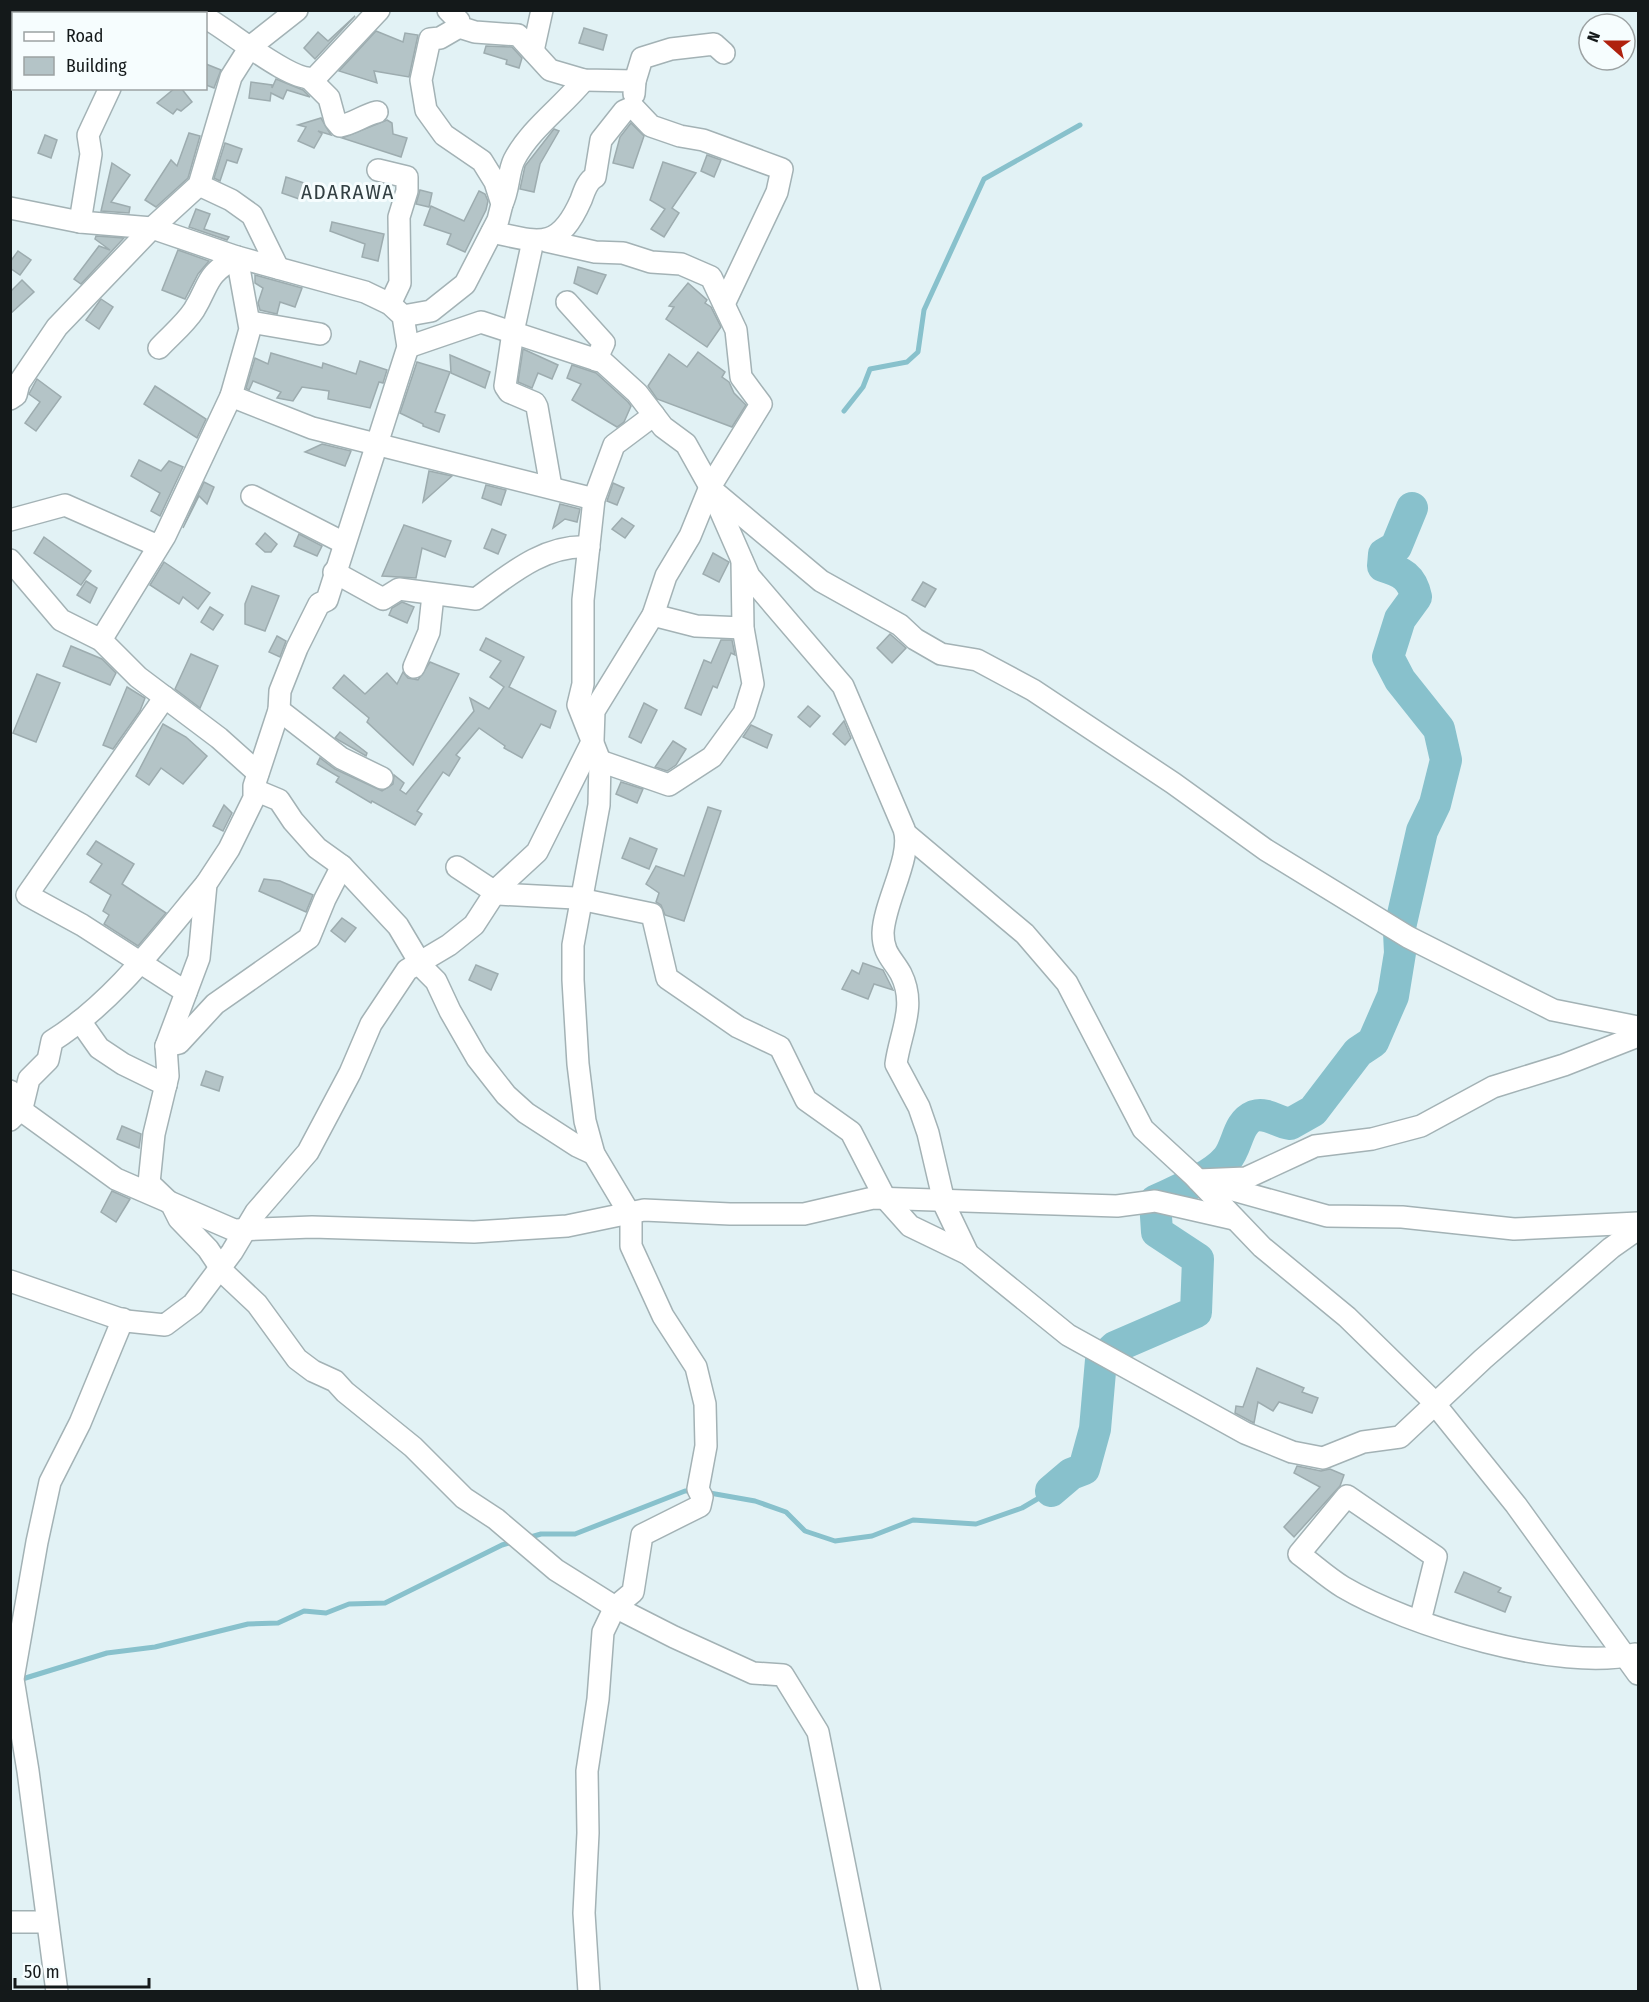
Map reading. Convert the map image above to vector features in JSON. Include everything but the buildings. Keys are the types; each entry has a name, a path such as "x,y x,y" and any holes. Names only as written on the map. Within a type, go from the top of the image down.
{"street":[{"path":"10,399 57,327 152,228 199,185 231,77 250,47 297,10"},
{"path":"207,18 224,27 250,47 299,77 310,79 316,77 379,10"},
{"path":"533,51 542,10"},
{"path":"502,204 495,182 482,161 444,135 426,110 421,80 424,57 430,39 440,38 454,19 475,32 519,35 550,70 584,80 635,81"},
{"path":"724,53 714,44 671,49 642,58 635,81 633,107 651,126 680,136 703,140 782,169 777,192 724,304"},
{"path":"310,79 328,98 335,120 340,126 349,125 358,117 377,112"},
{"path":"397,310 431,311 465,284 492,232 509,189 513,162 537,128 565,104 584,80"},
{"path":"80,222 91,154 88,135 109,90"},
{"path":"539,241 553,237 574,216 589,182 597,173 599,144 624,111 633,107"},
{"path":"378,170 407,177 407,191 399,217 400,283 397,310 408,347 378,445 334,572 327,600 320,604 297,648 280,691 279,710 245,821 206,884 141,962 80,1021 52,1041 48,1060 29,1079 14,1106 116,1179 234,1230 312,1227 474,1232 567,1226 644,1210 730,1214 804,1214 873,1198 1117,1206 1155,1201 1234,1219"},
{"path":"199,185 231,200 252,215 278,268"},
{"path":"10,208 80,222 152,228 237,257 365,292 397,310 458,328"},
{"path":"10,1281 123,1319 165,1325 193,1304 263,1203 308,1152 350,1073 371,1024 407,970 449,945 474,925 495,892 537,852 593,740 594,711 653,615 666,576 690,536 710,487 761,404 741,377 736,330 711,278 681,264 651,262 623,253 595,252 492,232"},
{"path":"539,241 513,332 505,386 509,392 535,403 537,407 550,487"},
{"path":"101,640 158,546 231,396 250,322 237,257"},
{"path":"159,348 194,310 203,287 218,268 237,257"},
{"path":"567,302 604,343 596,360"},
{"path":"250,322 320,334"},
{"path":"408,347 481,322 603,362 637,393 667,431 686,444 710,487 749,576 843,686 906,834 1025,934 1067,984 1143,1129 1198,1180 1262,1247 1347,1317 1434,1403 1632,1655 1638,1674"},
{"path":"231,396 305,426 448,465 594,499"},
{"path":"589,1992 584,1913 588,1833 587,1771 598,1700 603,1632 615,1607 633,1592 642,1535 700,1506 702,1497 698,1489 706,1446 705,1404 696,1367 663,1316 631,1246 630,1213 594,1154 585,1121 580,1085 573,980 573,945 598,805 600,761 578,705 583,684 583,600 594,499 614,445 654,415"},
{"path":"710,487 821,581 900,625 915,639 940,654 977,660 1033,690 1173,783 1266,850 1408,937 1553,1010 1638,1027"},
{"path":"252,496 344,543"},
{"path":"10,520 65,505 158,546"},
{"path":"334,572 383,599 399,589 476,599 536,558 560,548 589,547"},
{"path":"10,560 61,620 101,640 138,677 219,738 257,782 279,800 293,821 317,848 342,866 398,926 420,962 436,981 451,1014 477,1058 506,1095 526,1113 594,1154"},
{"path":"600,761 669,785 712,757 744,713 753,684 743,628 742,560"},
{"path":"414,667 429,632 433,595"},
{"path":"653,615 696,626 743,628"},
{"path":"165,697 27,895 141,962 186,992"},
{"path":"279,710 341,759 382,778"},
{"path":"906,834 905,847 883,933 890,961 901,973 909,1010 896,1064 922,1115 944,1201 968,1254"},
{"path":"166,1046 179,1043 215,1004 309,938 342,866"},
{"path":"457,867 495,892 582,899 652,914 667,978 738,1027 780,1047 806,1100 851,1132 885,1198 910,1226 968,1254 1068,1335 1245,1432 1292,1452 1323,1458 1363,1442 1400,1437 1434,1403 1611,1248 1638,1229"},
{"path":"206,884 199,958 166,1046 166,1085 154,1134 149,1183 172,1204 179,1219 208,1249 220,1267 258,1304 298,1360 313,1371 337,1382 345,1392 413,1447 464,1498 496,1519 556,1570 615,1607 753,1673 783,1675 818,1732 870,1992"},
{"path":"80,1021 99,1048 123,1064 166,1085"},
{"path":"1198,1180 1246,1178 1315,1146 1372,1139 1421,1126 1493,1087 1564,1065 1638,1036"},
{"path":"1198,1180 1326,1216 1402,1217 1514,1229 1638,1223"},
{"path":"57,1992 28,1771 13,1679 50,1482 80,1423 123,1319"},
{"path":"1420,1621 1436,1557 1347,1496 1299,1554 1343,1587 1420,1621 1489,1644 1578,1658 1632,1655"},
{"path":"10,1922 47,1922"}],"waterway":[{"path":"844,411 863,387 870,369 907,362 918,352 924,310 984,179 1080,125"},
{"path":"1051,1491 1071,1474 1084,1469 1095,1429 1101,1360 1115,1347 1196,1312 1198,1259 1157,1232 1155,1201 1193,1183 1220,1166 1231,1154 1241,1129 1248,1119 1259,1115 1268,1116 1290,1124 1313,1111 1358,1052 1373,1042 1393,996 1400,953 1399,932 1422,831 1435,804 1446,760 1439,729 1400,680 1388,657 1400,619 1416,597 1412,585 1405,576 1383,566 1384,554 1396,547 1412,508"},
{"path":"527,1538 541,1534 575,1534 685,1491 695,1491"},
{"path":"704,1492 755,1501 786,1512 805,1531 835,1541 872,1536 913,1520 976,1524 1022,1508 1051,1491"},
{"path":"19,1680 107,1653 155,1647 248,1624 278,1623 304,1611 326,1613 349,1604 385,1603 502,1545 515,1541"}],"district":[{"name":"ADARAWA","path":"348,192"}]}
